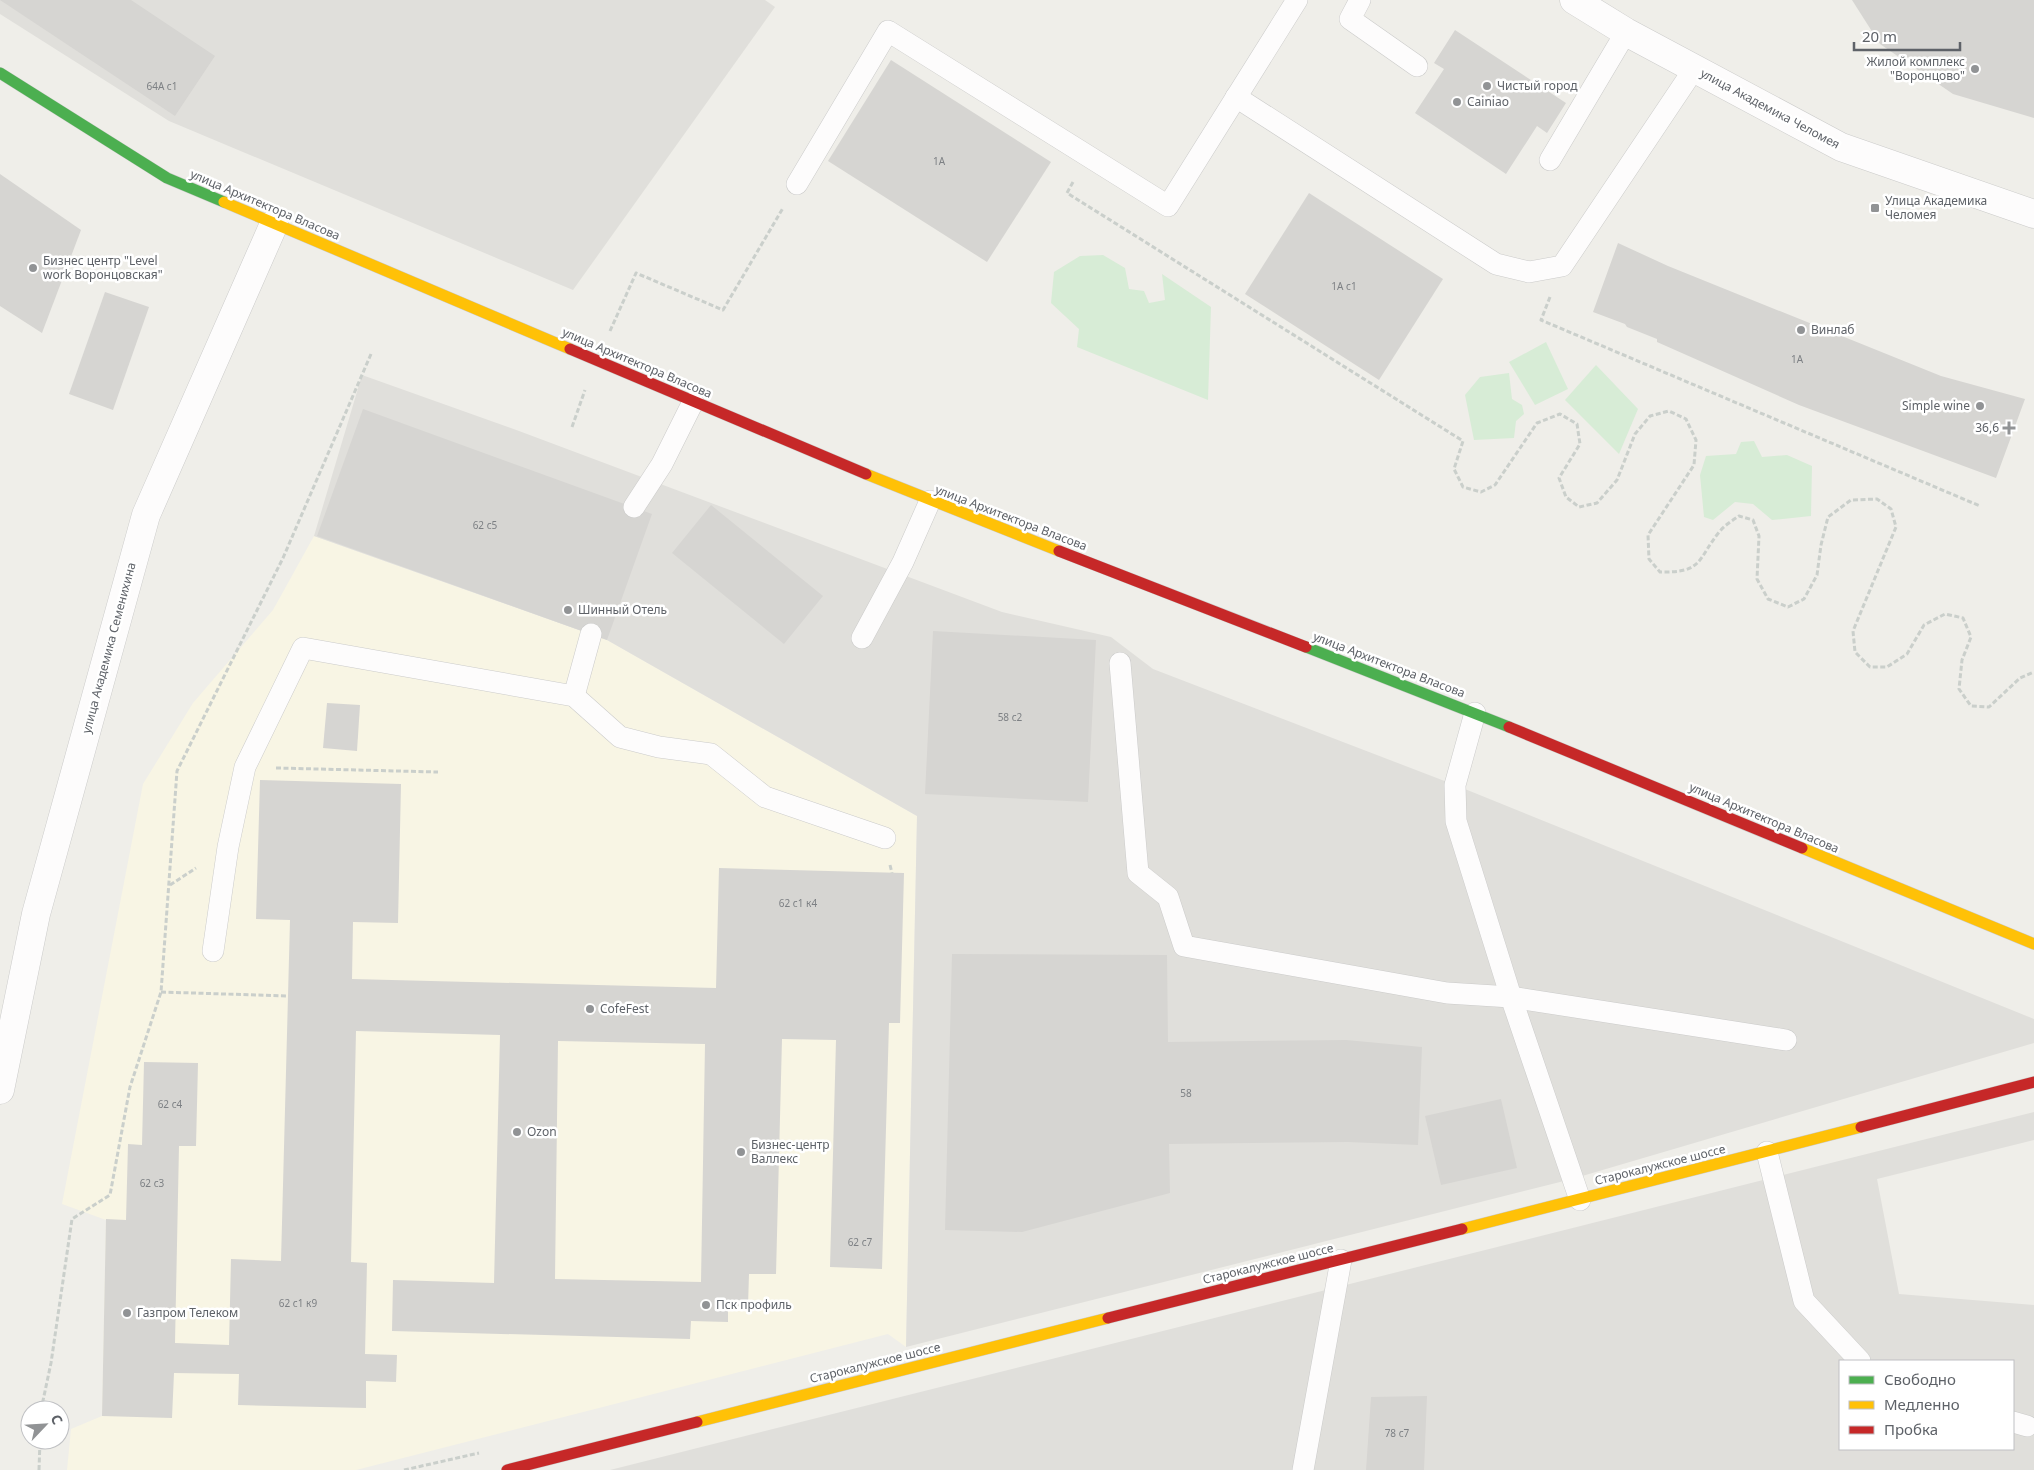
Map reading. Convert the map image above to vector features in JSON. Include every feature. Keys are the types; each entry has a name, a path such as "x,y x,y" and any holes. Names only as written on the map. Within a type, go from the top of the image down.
{"street":[{"name":"улица Академика Челомея","path":"1574,0 1626,32 1841,147 2034,214"},
{"name":"улица Архитектора Власова","path":"0,73 167,178 274,224 930,501 1474,713 2034,944"},
{"name":"улица Академика Семенихина","path":"0,1090 36,914 146,515 274,224"},
{"name":"Старокалужское шоссе","path":"507,1470 1580,1200 2034,1082"}],"lane":[{"path":"797,184 888,30 1168,206 1296,0"},
{"path":"1360,0 1350,19 1418,66"},
{"path":"1550,160 1626,32"},
{"path":"1236,97 1496,264 1529,272 1562,266 1694,69"},
{"path":"634,507 662,464 693,402"},
{"path":"862,638 903,562 930,501"},
{"path":"574,696 591,634"},
{"path":"213,951 228,847 246,767 302,648 574,696 620,737 659,747 711,754 765,797 885,838"},
{"path":"1120,663 1138,873 1168,897 1184,946 1447,993 1511,997 1786,1040"},
{"path":"1474,713 1455,785 1456,821 1511,997 1580,1200"},
{"path":"1768,1152 1804,1301 1859,1360"},
{"path":"1304,1470 1341,1260"}],"path":[{"path":"1088,156 1067,193 1463,441 1454,469 1463,487 1481,492 1495,485 1537,423 1560,414 1577,424 1580,444 1559,478 1566,497 1579,507 1597,503 1617,480 1635,434 1650,416 1669,411 1686,419 1696,440 1694,465 1648,535 1649,559 1660,572 1678,573 1698,565 1722,529 1739,516 1753,520 1759,536 1757,579 1768,599 1788,607 1804,599 1817,575 1821,545 1828,517 1850,500 1877,499 1891,509 1896,527 1853,631 1855,652 1870,667 1887,666 1906,654 1924,624 1945,614 1963,618 1971,637 1962,660 1959,689 1971,706 1989,707 2020,678 2034,672"},
{"path":"609,334 636,273 723,310 797,184"},
{"path":"1562,266 1541,320 1980,506"},
{"path":"43,1400 51,1363 72,1219 110,1195 130,1087 161,992 178,771 283,558 372,354"},
{"path":"246,767 438,772"},
{"path":"161,992 288,996"},
{"path":"39,1470 40,1450"}],"shaded area":[{"path":"0,0 765,0 775,7 573,290 169,121 0,14"},
{"path":"362,375 519,431 1002,612 1111,637 1153,669 1455,785 2034,1019 2034,1043 1572,1179 906,1347 917,816 607,640 314,536"},
{"path":"314,536 607,640 917,816 906,1347 888,1334 356,1470 67,1470 71,1429 102,1416 106,1220 62,1204 143,784 193,703 273,610"},
{"path":"2034,1112 2034,1140 1877,1179 1899,1294 2034,1305 2034,1470 610,1470"}],"green space":[{"path":"1103,255 1125,268 1129,289 1144,291 1149,303 1165,300 1162,274 1211,307 1208,400 1077,347 1079,329 1051,303 1054,272 1080,256"},
{"path":"1546,342 1568,389 1535,405 1509,362"},
{"path":"1596,365 1638,409 1619,454 1565,400"},
{"path":"1509,373 1512,399 1522,405 1524,414 1516,421 1514,438 1474,440 1465,395 1480,377"},
{"path":"1754,441 1762,457 1787,455 1812,466 1811,516 1772,520 1753,504 1735,502 1713,520 1704,517 1700,475 1706,456 1736,454 1741,442"}],"building":[{"path":"0,0 131,0 215,56 175,116"},
{"name":"Жилой комплекс \"Воронцово\"","path":"1852,0 2034,0 2034,118 1953,94 1880,44"},
{"name":"Чистый город","path":"1455,30 1566,103 1547,133 1537,126 1506,174 1415,113 1444,69 1434,63"},
{"path":"891,60 1051,162 987,262 828,161"},
{"name":"Бизнес центр \"Level work Воронцовская\"","path":"0,174 81,230 42,333 0,306"},
{"path":"1309,193 1443,279 1379,380 1245,294"},
{"path":"1618,243 1668,266 1941,376 2025,399 1996,478 1799,405 1657,342 1657,339 1627,327 1625,324 1593,312"},
{"path":"105,292 149,307 113,410 69,394"},
{"path":"363,409 652,514 607,640 317,536"},
{"path":"711,505 823,596 784,644 672,553"},
{"path":"933,631 1096,640 1088,802 925,794"},
{"path":"327,703 360,705 357,751 323,748"},
{"path":"260,780 401,784 398,923 353,922 352,979 716,988 719,868 904,873 900,1023 889,1023 882,1269 830,1267 836,1040 782,1039 776,1274 749,1274 748,1306 728,1306 728,1322 691,1321 690,1339 392,1331 393,1280 494,1283 500,1035 356,1031 351,1262 367,1263 365,1354 397,1355 396,1382 366,1381 366,1408 238,1405 239,1374 174,1373 172,1418 102,1416 106,1219 126,1220 128,1144 142,1145 144,1062 198,1063 196,1146 179,1146 175,1343 229,1345 231,1259 281,1261 290,920 256,919","holes":["558,1041 705,1044 701,1282 555,1279"]},
{"path":"952,954 1167,955 1168,1042 1346,1040 1422,1047 1418,1145 1348,1142 1169,1144 1170,1193 1022,1232 945,1230"},
{"path":"1501,1099 1517,1168 1441,1185 1425,1116"},
{"path":"1427,1396 1424,1470 1366,1470 1371,1397"}],"traffic: fast":[{"path":"0,73 167,178 224,202"},
{"path":"1306,647 1509,727"}],"traffic: slow":[{"path":"224,202 570,349"},
{"path":"866,474 1059,551"},
{"path":"1802,848 2034,944"},
{"path":"1462,1229 1861,1127"},
{"path":"697,1422 1108,1318"}],"traffic: jam":[{"path":"570,349 866,474"},
{"path":"1059,551 1306,647"},
{"path":"1509,727 1802,848"},
{"path":"1861,1127 2034,1082"},
{"path":"1108,1318 1462,1229"},
{"path":"507,1470 697,1422"}],"place":[{"name":"Жилой комплекс \"Воронцово\"","path":"1975,69"},
{"name":"Чистый город","path":"1487,86"},
{"name":"Cainiao","path":"1457,102"},
{"name":"Улица Академика Челомея","path":"1875,208"},
{"name":"Бизнес центр \"Level work Воронцовская\"","path":"33,268"},
{"name":"Винлаб","path":"1801,330"},
{"name":"Simple wine","path":"1980,406"},
{"name":"36,6","path":"2009,428"},
{"name":"Шинный Отель","path":"568,610"},
{"name":"CofeFest","path":"590,1009"},
{"name":"Ozon","path":"517,1132"},
{"name":"Бизнес-центр Валлекс","path":"741,1152"},
{"name":"Пск профиль","path":"706,1305"},
{"name":"Газпром Телеком","path":"127,1313"}]}
